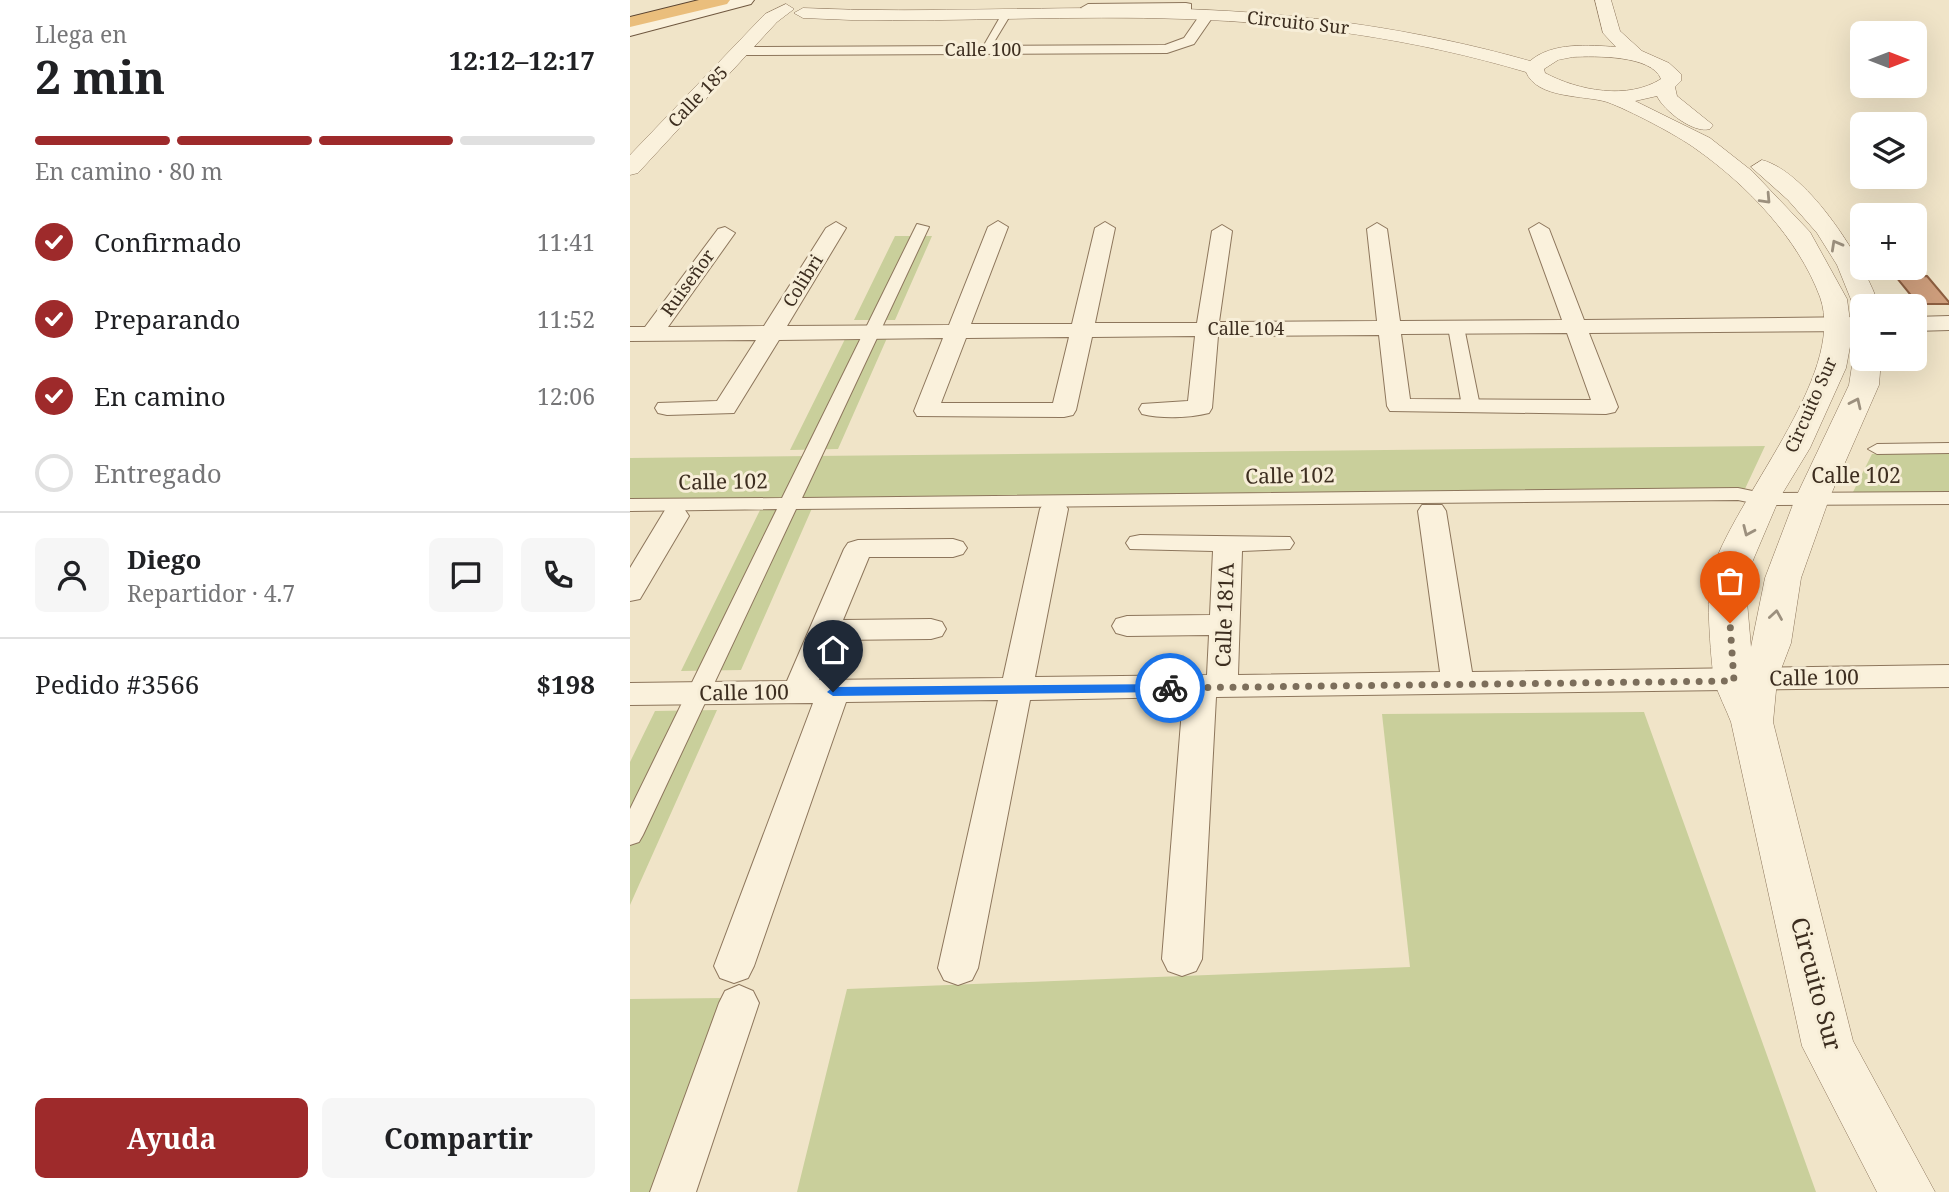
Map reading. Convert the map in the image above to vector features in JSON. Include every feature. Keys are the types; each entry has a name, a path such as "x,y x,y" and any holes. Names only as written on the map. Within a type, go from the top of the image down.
{"highway":[{"path":"630,5 649,0"},
{"path":"630,22 724,2"}],"main road":[{"path":"630,30 724,2 745,0"}],"street":[{"path":"798,7 848,0"},
{"path":"798,7 854,0"},
{"path":"886,0 909,11"},
{"path":"1603,0 1612,33 1636,56"},
{"name":"Circuito Sur","path":"798,7 994,12 1087,10 1207,15 1375,31 1497,57 1534,68"},
{"name":"Calle 185","path":"630,167 767,26 798,7"},
{"path":"1087,10 1186,7"},
{"path":"984,50 994,12"},
{"name":"Calle 100","path":"743,51 1167,49 1189,41 1207,15"},
{"path":"1587,51 1609,43 1612,33"},
{"path":"1550,56 1534,68 1537,76 1563,89 1631,95 1665,87 1671,80 1671,74 1665,67 1636,56 1587,51"},
{"name":"Circuito Sur","path":"1497,57 1550,56 1587,51"},
{"path":"1665,87 1668,99 1773,174 1804,202 1827,228 1863,294"},
{"name":"Circuito Sur","path":"1608,95 1702,143 1744,176 1801,237 1850,324 1794,448 1762,499 1727,579 1747,694 1828,1046 1907,1192"},
{"path":"630,835 922,227"},
{"path":"998,227 955,331 926,411 1064,410 1105,228"},
{"name":"Colibri","path":"667,408 725,408 836,228"},
{"path":"1377,229 1399,406 1606,407 1539,229"},
{"path":"1151,409 1200,408 1207,329 1222,231"},
{"name":"Ruiseñor","path":"641,334 725,233"},
{"path":"1927,324 1949,323"},
{"name":"Calle 104","path":"641,334 1850,324"},
{"path":"1455,327 1471,406"},
{"name":"Circuito Sur","path":"1747,694 1772,643 1783,578 1812,499 1864,385 1866,371"},
{"path":"1877,449 1949,448"},
{"name":"Calle 102","path":"630,506 1724,494 1762,499 1949,498"},
{"path":"958,968 1054,509"},
{"path":"1432,511 1458,684"},
{"path":"630,592 675,516"},
{"path":"1140,543 1280,542"},
{"name":"Calle 181A","path":"1182,960 1211,687 1224,625 1228,543"},
{"path":"673,1192 736,984 816,692 826,630 858,549 953,548"},
{"path":"1127,626 1224,625"},
{"path":"826,630 931,629"},
{"name":"Calle 100","path":"630,694 1458,684 1747,694 1949,676"}],"green space":[{"path":"895,236 932,236 895,320 854,320"},
{"path":"887,338 838,449 790,450 845,339"},
{"path":"1765,446 1744,491 630,501 630,458"},
{"path":"1949,452 1949,493 1852,494 1872,454"},
{"path":"762,506 813,506 741,670 681,671"},
{"path":"717,710 630,905 630,762 655,711"},
{"path":"1644,712 1816,1192 797,1192 847,989 1410,967 1382,714"},
{"path":"724,998 655,1192 630,1192 630,999"}],"building":[{"path":"1927,276 1949,304 1927,304 1927,294 1910,294 1898,280 1927,280"}],"way so far":[{"path":"1170,688 1734,681 1730,623"}],"route":[{"path":"833,692 1170,688"}]}
